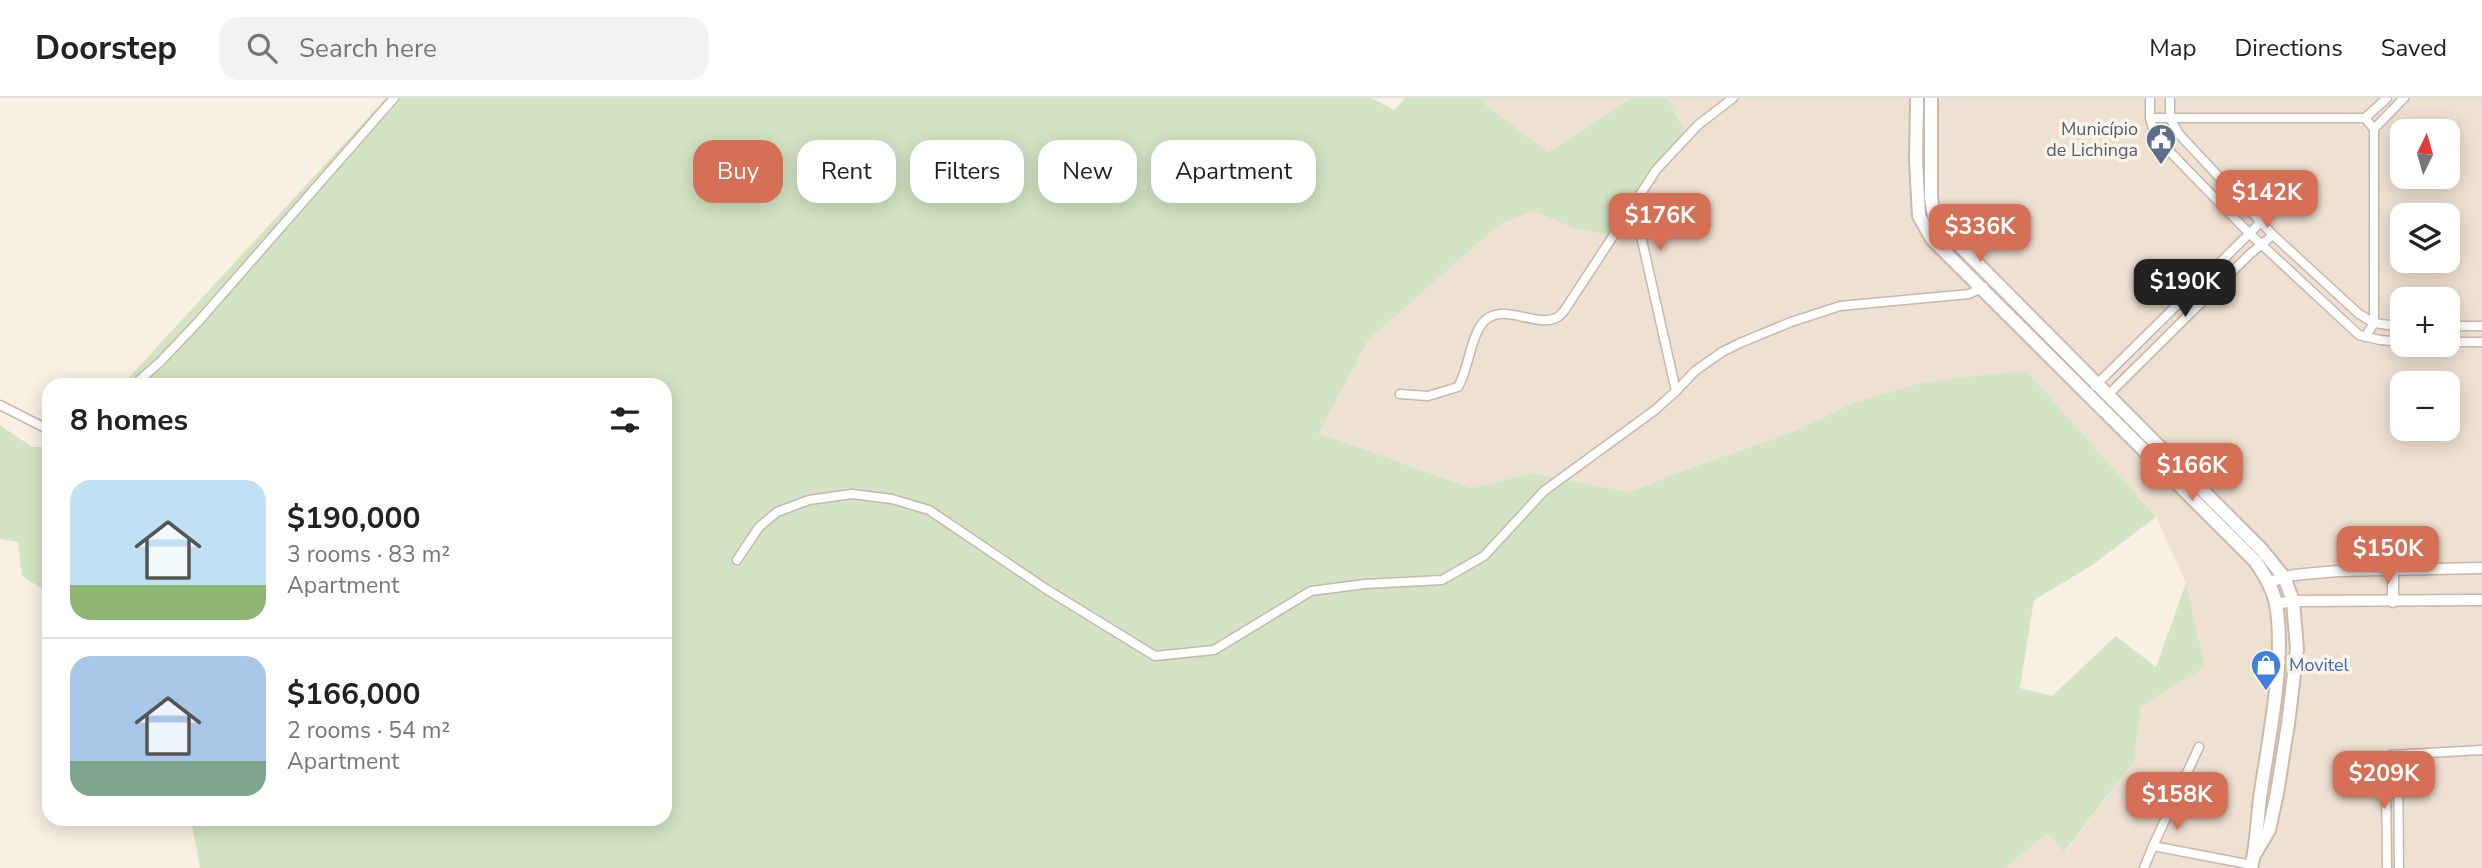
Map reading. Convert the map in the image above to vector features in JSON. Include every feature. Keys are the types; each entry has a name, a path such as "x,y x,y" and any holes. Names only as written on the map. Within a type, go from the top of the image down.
{"main road":[{"path":"1917,98 1916,187 1919,216 1924,228 1932,239 1987,284 2030,326 2230,527 2269,582 2276,604 2279,634 2276,688 2253,862"},
{"path":"1931,98 1931,198 1934,216 1987,284"},
{"path":"1917,117 1931,117"},
{"path":"1924,228 1934,216"},
{"path":"2230,527 2262,550 2284,577 2293,601 2297,649 2284,752 2269,830 2253,862"},
{"path":"2276,688 2291,690"},
{"path":"2267,750 2284,752"}],"street":[{"path":"142,378 198,322 394,98"},
{"path":"1400,394 1428,396 1458,387 1467,371 1471,351 1482,324 1492,316 1509,314 1543,320 1555,319 1564,311 1656,170 1698,125 1732,98"},
{"path":"2150,98 2150,118 2154,132 2182,165 2249,233 2347,326 2365,337 2390,340"},
{"path":"2171,98 2170,118 2179,134 2273,235 2359,314 2374,323 2390,325"},
{"path":"2150,118 2365,118 2387,98"},
{"path":"2374,129 2404,98"},
{"path":"2365,118 2374,129 2374,323 2365,337"},
{"path":"2182,165 2197,154"},
{"path":"1640,195 1640,236 1676,391"},
{"path":"2093,388 2261,222"},
{"path":"2104,399 2273,235"},
{"path":"737,560 759,527 777,512 809,500 852,494 892,499 929,510 1046,589 1155,656 1214,650 1311,591 1365,584 1442,580 1484,556 1544,491 1656,410 1695,371 1722,352 1791,322 1840,306 1969,294 1987,284"},
{"path":"2176,307 2187,318"},
{"path":"2460,326 2482,326"},
{"path":"2460,342 2482,342"},
{"path":"0,405 42,426"},
{"path":"2392,602 2393,568"},
{"path":"2269,582 2284,577 2337,570 2482,568"},
{"path":"2276,604 2293,601 2482,600"},
{"path":"2144,868 2199,747"},
{"path":"2387,868 2386,762 2391,755 2482,750"},
{"path":"2398,755 2399,868"},
{"path":"2153,846 2253,862"}],"shaded area":[{"path":"1484,98 1632,98 1548,152 1482,103"},
{"path":"1667,98 2482,98 2482,868 2005,868 2048,833 2065,852 2134,761 2141,707 2205,667 2186,583 2156,517 2027,371 1850,404 1790,433 1630,492 1531,473 1471,488 1319,433 1368,340 1498,226 1533,211 1574,228 1687,135"}],"green space":[{"path":"386,98 1371,98 1395,110 1405,98 1484,98 1483,103 1548,152 1632,98 1667,98 1687,135 1614,236 1574,228 1533,211 1498,226 1368,340 1319,433 1471,488 1531,473 1630,492 1790,433 1850,404 1918,384 2027,371 2156,517 2091,566 2034,600 2020,688 2052,696 2116,636 2156,667 2186,583 2205,667 2141,707 2134,761 2064,852 2048,833 2005,868 200,868 192,826 672,826 672,378 128,378"},
{"path":"0,425 32,447 42,447 42,589 22,576 18,542 0,539"}],"place":[{"name":"Município de Lichinga","path":"2161,166"},
{"name":"Movitel","path":"2266,692"}]}
